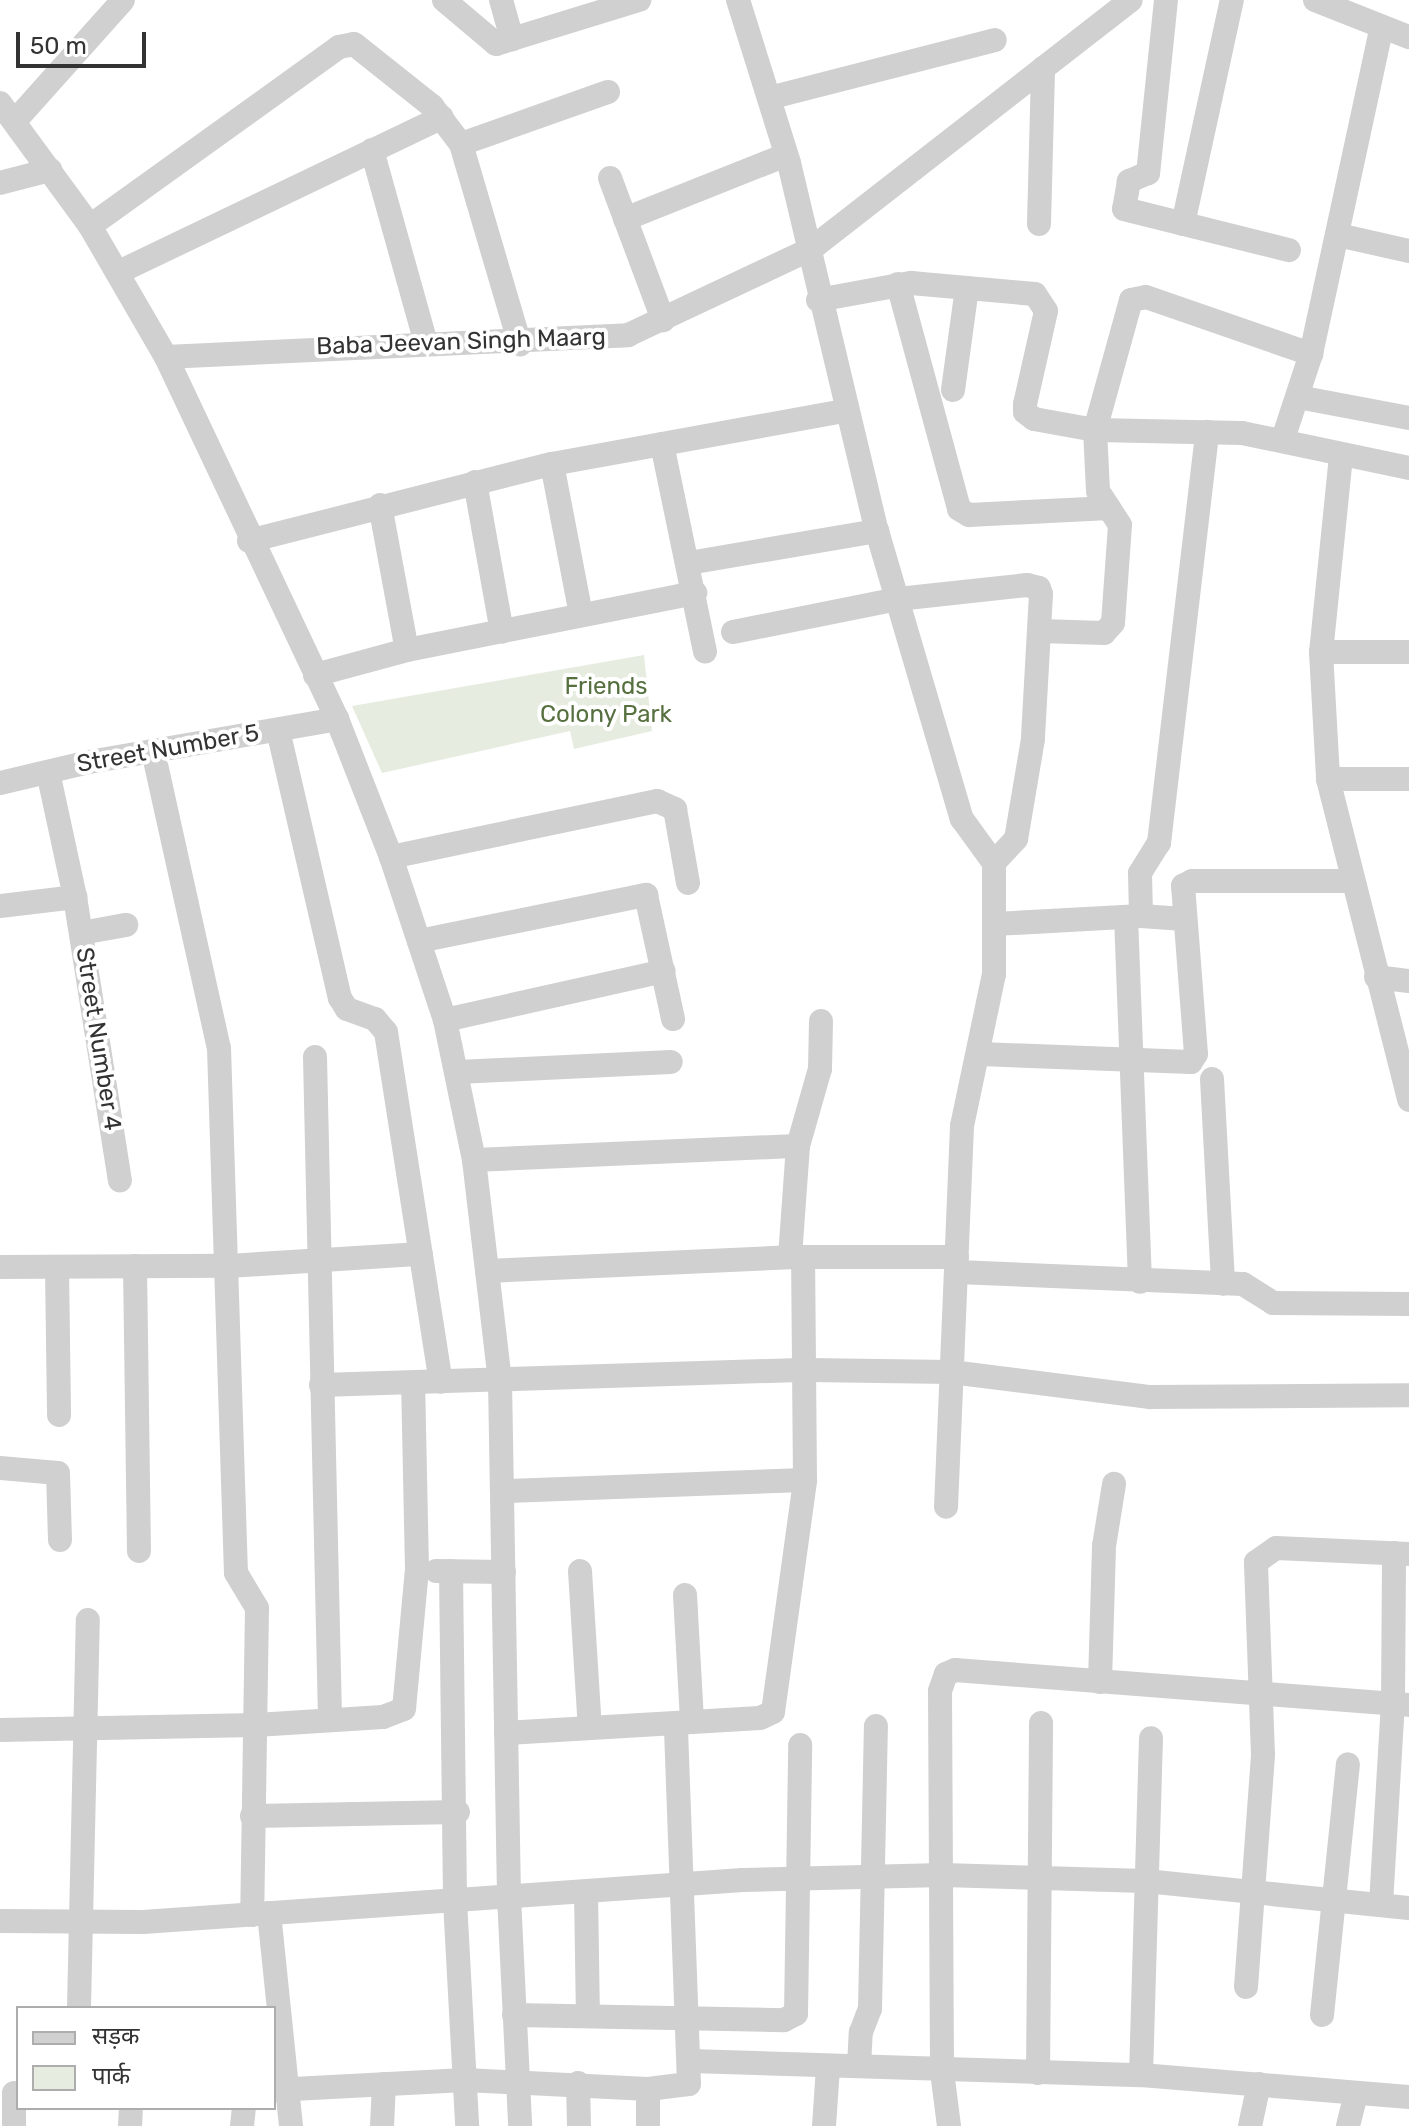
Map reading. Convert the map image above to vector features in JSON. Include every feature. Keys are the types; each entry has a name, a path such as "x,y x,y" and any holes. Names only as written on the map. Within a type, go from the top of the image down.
{"street":[{"path":"123,0 8,112 90,226 166,357 249,541 337,719 391,857 445,1020 474,1160 500,1381 505,1491 509,1897 520,2126"},
{"path":"444,0 491,43 639,0"},
{"path":"501,0 512,39"},
{"path":"738,0 786,155 811,249 818,300 877,531 962,819 994,863 994,974 980,1054 962,1126 946,1507"},
{"name":"Baba Jeevan Singh Maarg","path":"166,357 602,339 663,320 811,249 1131,0"},
{"path":"1166,0 1148,173 1129,181 1124,209 1289,250"},
{"path":"1183,224 1232,0"},
{"path":"1315,0 1381,29 1409,37"},
{"path":"1283,439 1311,354 1381,29"},
{"path":"769,98 995,40"},
{"path":"90,226 347,43 442,117 461,144 520,344"},
{"path":"1039,224 1043,68"},
{"path":"461,144 608,92"},
{"path":"119,272 442,117"},
{"path":"372,150 426,344"},
{"path":"625,219 786,155"},
{"path":"0,183 50,170"},
{"path":"610,178 663,320"},
{"path":"1338,235 1409,251"},
{"path":"818,300 898,284 967,288 1042,298 1046,311 1025,412 1034,419 1095,430 1207,432 1283,439 1341,456 1409,468"},
{"path":"898,284 959,509 969,515 1109,508"},
{"path":"953,390 967,288"},
{"path":"1040,631 1110,629 1120,525 1098,491 1095,430 1131,300 1137,296 1311,354"},
{"path":"1298,397 1409,418"},
{"path":"249,541 380,505 552,464 845,411"},
{"path":"1140,1282 1132,1062 1134,916 1140,873 1159,843 1207,432"},
{"path":"662,444 705,652"},
{"path":"1341,456 1321,652 1328,779 1350,881 1376,977 1402,1055 1409,1100"},
{"path":"552,464 581,615"},
{"path":"475,482 502,632"},
{"path":"380,505 407,650"},
{"path":"689,563 877,531"},
{"path":"733,632 898,599 1034,585 1041,594 1033,739 1018,832 994,863"},
{"path":"315,675 407,650 695,593"},
{"path":"1321,652 1409,652"},
{"name":"Street Number 5","path":"0,783 153,751 337,719"},
{"path":"278,730 340,998 347,1009 375,1019 386,1032 441,1382"},
{"path":"153,751 216,1027 228,1266 236,1573 256,1602 252,1816 273,2006"},
{"name":"Street Number 4","path":"48,772 75,897 120,1180"},
{"path":"1328,779 1409,779"},
{"path":"391,857 667,801 675,809 688,883"},
{"path":"980,1054 1185,1064 1194,1058 1182,892 1187,882 1350,881"},
{"path":"419,941 646,895 673,1019"},
{"path":"0,906 75,897"},
{"path":"995,924 1134,916 1184,919"},
{"path":"81,933 126,925"},
{"path":"445,1020 664,971"},
{"path":"1376,977 1409,981"},
{"path":"506,1733 760,1718 773,1712 805,1480 807,1370 796,1257 798,1146 820,1069 821,1021"},
{"path":"315,1057 317,1260 330,1720"},
{"path":"458,1072 671,1062"},
{"path":"1212,1079 1223,1284"},
{"path":"474,1160 798,1146"},
{"path":"0,1267 228,1266 421,1254"},
{"path":"487,1271 796,1257 957,1265 1140,1282 1247,1285 1273,1303 1409,1304"},
{"path":"135,1266 139,1551"},
{"path":"57,1268 59,1415"},
{"path":"321,1385 807,1370 951,1372 1150,1397 1409,1395"},
{"path":"0,1730 85,1731 256,1725 383,1717 404,1709 417,1570 413,1383"},
{"path":"0,1468 58,1473 60,1540"},
{"path":"505,1491 805,1480"},
{"path":"1100,1682 1104,1546 1114,1484"},
{"path":"1246,1987 1251,1889 1262,1793 1256,1570 1260,1557 1276,1548 1401,1554 1401,1704 1381,1904"},
{"path":"417,1570 504,1572"},
{"path":"451,1571 458,1812 455,1901 467,2126"},
{"path":"580,1571 590,1728"},
{"path":"283,2089 465,2080 578,2083 648,2089 689,2084 684,1885 685,1595"},
{"path":"79,2006 88,1620"},
{"path":"949,2126 942,2071 940,1691 946,1674 955,1670 1401,1704"},
{"path":"1038,2073 1041,1723"},
{"path":"859,2066 861,2032 870,2009 876,1726"},
{"path":"1141,2075 1151,1738"},
{"path":"514,2015 784,2020 796,2014 800,1745"},
{"path":"1322,2015 1348,1764"},
{"path":"252,1816 458,1812"},
{"path":"0,1921 261,1914 797,1878 943,1875 1146,1881 1251,1889 1409,1908"},
{"path":"586,1892 588,2015"},
{"path":"276,2033 291,2126"},
{"path":"690,2061 1141,2075 1409,2097"},
{"path":"824,2126 828,2067"},
{"path":"578,2083 579,2126"},
{"path":"382,2126 384,2084"},
{"path":"1250,2126 1259,2084"},
{"path":"648,2089 648,2126"},
{"path":"11,2093 14,2126"},
{"path":"1348,2126 1356,2093"}],"green space":[{"name":"Friends Colony Park","path":"644,655 652,731 574,749 570,731 382,773 352,706"}]}
